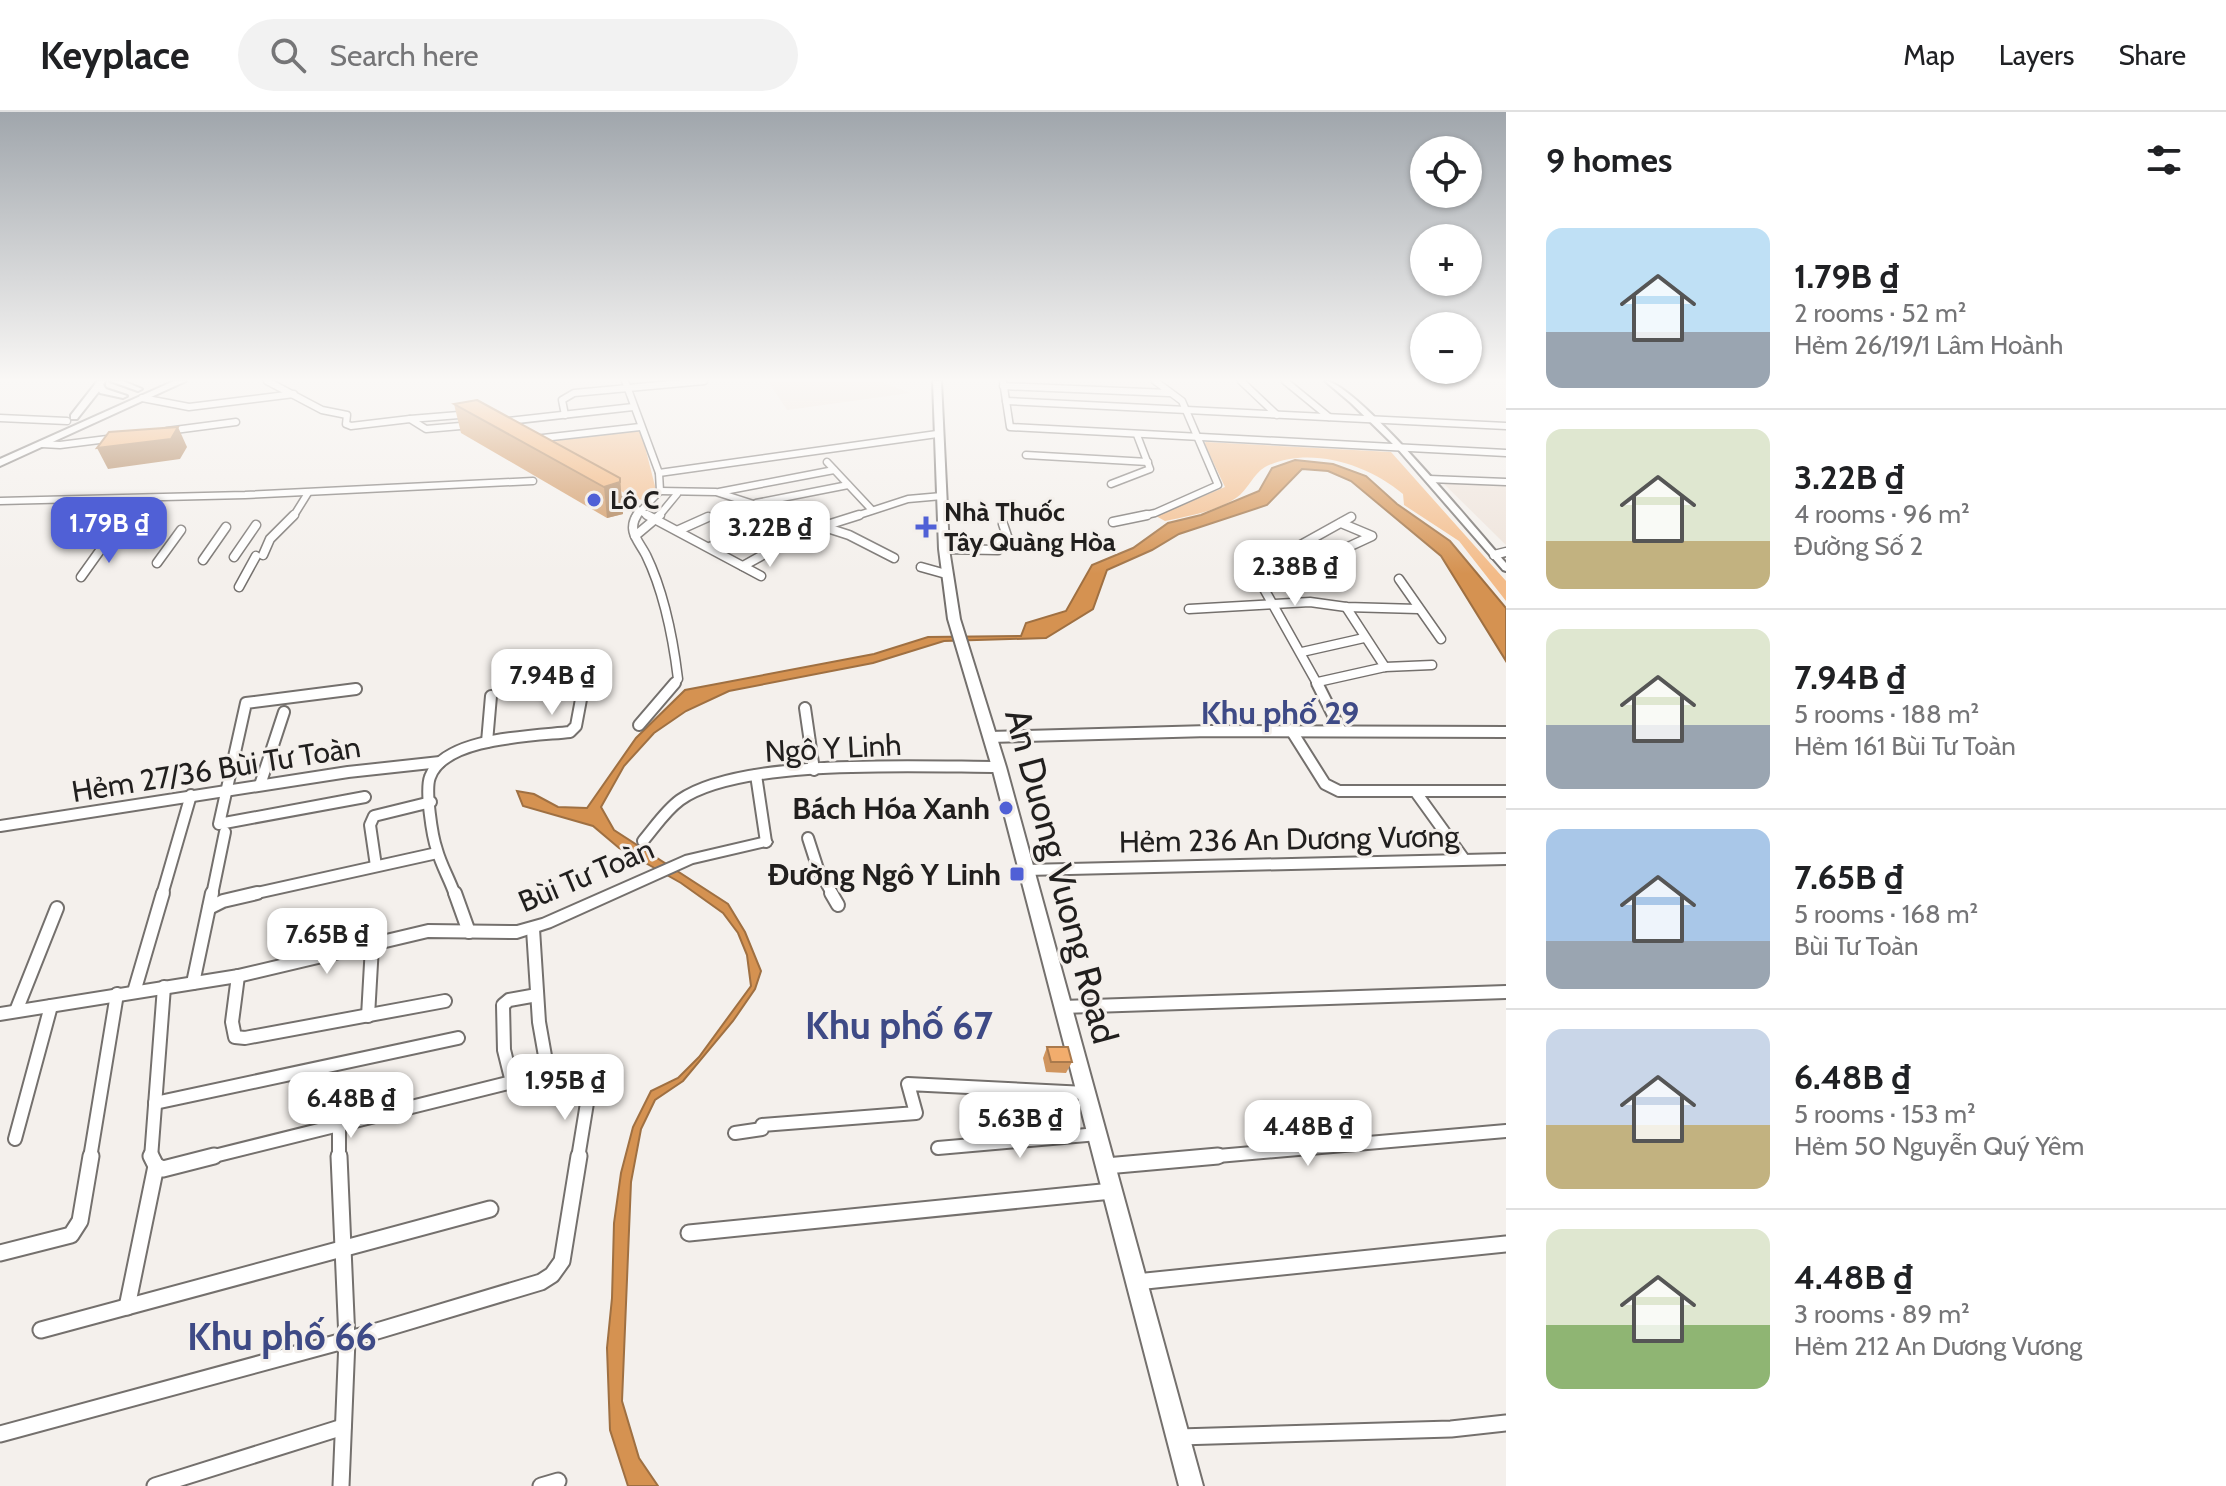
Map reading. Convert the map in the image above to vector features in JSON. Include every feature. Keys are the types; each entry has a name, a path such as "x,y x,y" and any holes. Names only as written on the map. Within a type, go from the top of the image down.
{"main road":[{"path":"7,454 27,445"},
{"path":"7,454 27,445"},
{"name":"An Duong Vuong Road","path":"938,445 946,574 954,619 999,767 1191,1486"}],"street":[{"path":"639,725 678,679 675,640 632,522 660,491 659,473 647,445"},
{"path":"659,473 858,445"},
{"path":"1111,484 1147,473 1150,469 1141,445"},
{"path":"1113,522 1155,513 1217,487 1218,482 1200,445"},
{"path":"1336,445 1506,453"},
{"path":"1399,445 1506,568"},
{"path":"1026,455 1148,462"},
{"path":"827,462 872,510"},
{"path":"715,492 834,470"},
{"path":"1429,479 1506,482"},
{"path":"0,501 308,493 533,481"},
{"path":"752,504 848,485"},
{"path":"600,490 761,576"},
{"path":"660,491 677,494 693,490 715,492 824,526 878,547 894,558"},
{"path":"239,587 270,539 289,523 308,493"},
{"path":"635,536 656,519 677,494"},
{"path":"824,526 908,499 942,496"},
{"path":"679,530 708,517"},
{"path":"1341,731 1302,652 1254,571 1351,517"},
{"path":"1318,561 1372,536 1341,523"},
{"path":"944,549 998,550 996,538 1008,539 1003,524"},
{"path":"234,557 256,525"},
{"path":"203,560 226,527"},
{"path":"710,547 748,528"},
{"path":"157,563 181,530"},
{"path":"81,577 111,535"},
{"path":"743,566 781,545"},
{"path":"1494,555 1506,552"},
{"path":"921,567 946,574"},
{"path":"1399,579 1441,639"},
{"path":"1189,609 1310,602 1346,607 1418,609"},
{"path":"1346,607 1385,667"},
{"path":"1302,652 1364,638"},
{"path":"1318,682 1385,667 1432,665"},
{"path":"356,689 246,703 219,824 365,797"},
{"name":"Hẻm 27/36 Bùi Tư Toàn","path":"0,826 191,795 440,762 487,742 574,729 582,694"},
{"path":"487,742 491,696"},
{"path":"805,708 814,770"},
{"path":"260,785 284,712"},
{"path":"990,737 1291,730 1506,732"},
{"path":"1291,730 1331,789 1506,791"},
{"path":"440,762 428,781 437,853 469,932"},
{"name":"Ngô Y Linh","path":"643,841 682,798 756,775 814,770 999,767"},
{"path":"756,775 766,842"},
{"path":"1415,791 1464,859"},
{"path":"134,992 191,795"},
{"path":"376,866 370,825 374,816 431,802"},
{"path":"193,983 225,832"},
{"path":"808,838 818,869 838,905"},
{"name":"Bùi Tư Toàn","path":"0,1014 238,976 428,931 501,934 533,929 676,865 766,842"},
{"path":"209,908 223,901 437,853"},
{"name":"Hẻm 236 An Dương Vương","path":"1026,870 1506,859"},
{"path":"16,1011 57,908"},
{"path":"533,929 537,995 548,1073"},
{"path":"368,1016 372,946"},
{"path":"238,976 232,1030 235,1037 245,1038 445,1001"},
{"path":"0,1434 347,1340 541,1282 552,1275 562,1261 587,1103 586,1089 578,1080 548,1073 163,1169 151,1161 164,987"},
{"path":"1062,1007 1506,992"},
{"path":"0,1253 71,1235 80,1221 117,994"},
{"path":"512,1082 504,1050 503,1005 509,1000 537,995"},
{"path":"15,1139 51,1006"},
{"path":"155,1103 458,1038"},
{"path":"735,1133 762,1129 762,1125 916,1113 908,1084 1086,1093"},
{"path":"339,1123 347,1340 341,1486"},
{"path":"1106,1166 1506,1131"},
{"path":"938,1148 1098,1134"},
{"path":"127,1307 156,1166"},
{"path":"689,1233 1112,1191"},
{"path":"41,1330 490,1209"},
{"path":"1136,1282 1506,1244"},
{"path":"1177,1437 1451,1429 1506,1423"},
{"path":"155,1486 343,1427"}],"shaded area":[{"path":"533,445 645,445 656,490 643,500"},
{"path":"1205,445 1391,452 1506,581 1506,601 1459,541 1404,505 1403,494 1373,474 1337,461 1300,458 1282,461 1265,467 1240,495 1219,507 1165,521 1156,516 1225,487"},
{"path":"1295,460 1333,464 1366,476 1397,504 1450,541 1506,608 1506,661 1441,556 1351,481 1328,471 1302,469 1267,505 1179,534 1107,570 1093,609 1046,638 944,641 873,663 729,691 686,711 654,733 624,766 601,807 614,830 728,904 745,932 761,971 755,989 733,1021 683,1081 655,1100 641,1129 631,1182 622,1401 639,1458 658,1486 628,1486 610,1430 607,1348 614,1223 621,1173 633,1127 651,1091 678,1078 699,1057 751,986 747,955 738,933 723,913 681,883 619,848 593,826 523,806 517,791 534,794 558,807 587,808 636,738 685,690 874,654 928,637 1021,636 1026,623 1066,611 1092,565 1133,548 1168,523 1201,515 1259,491 1272,468"},
{"path":"1439,479 1506,484 1506,545"}],"building":[{"path":"528,445 560,445 620,478 620,482 604,487"},
{"path":"1047,1047 1068,1047 1072,1062 1051,1062"}],"place":[{"name":"Lô C","path":"594,500"},
{"name":"Nhà Thuốc Tây Quàng Hòa","path":"926,527"},
{"name":"Bách Hóa Xanh","path":"1006,808"},
{"name":"Đường Ngô Y Linh","path":"1017,874"}],"district":[{"name":"Khu phố 29","path":"1280,712"},
{"name":"Khu phố 67","path":"899,1025"},
{"name":"Khu phố 66","path":"282,1336"}]}
